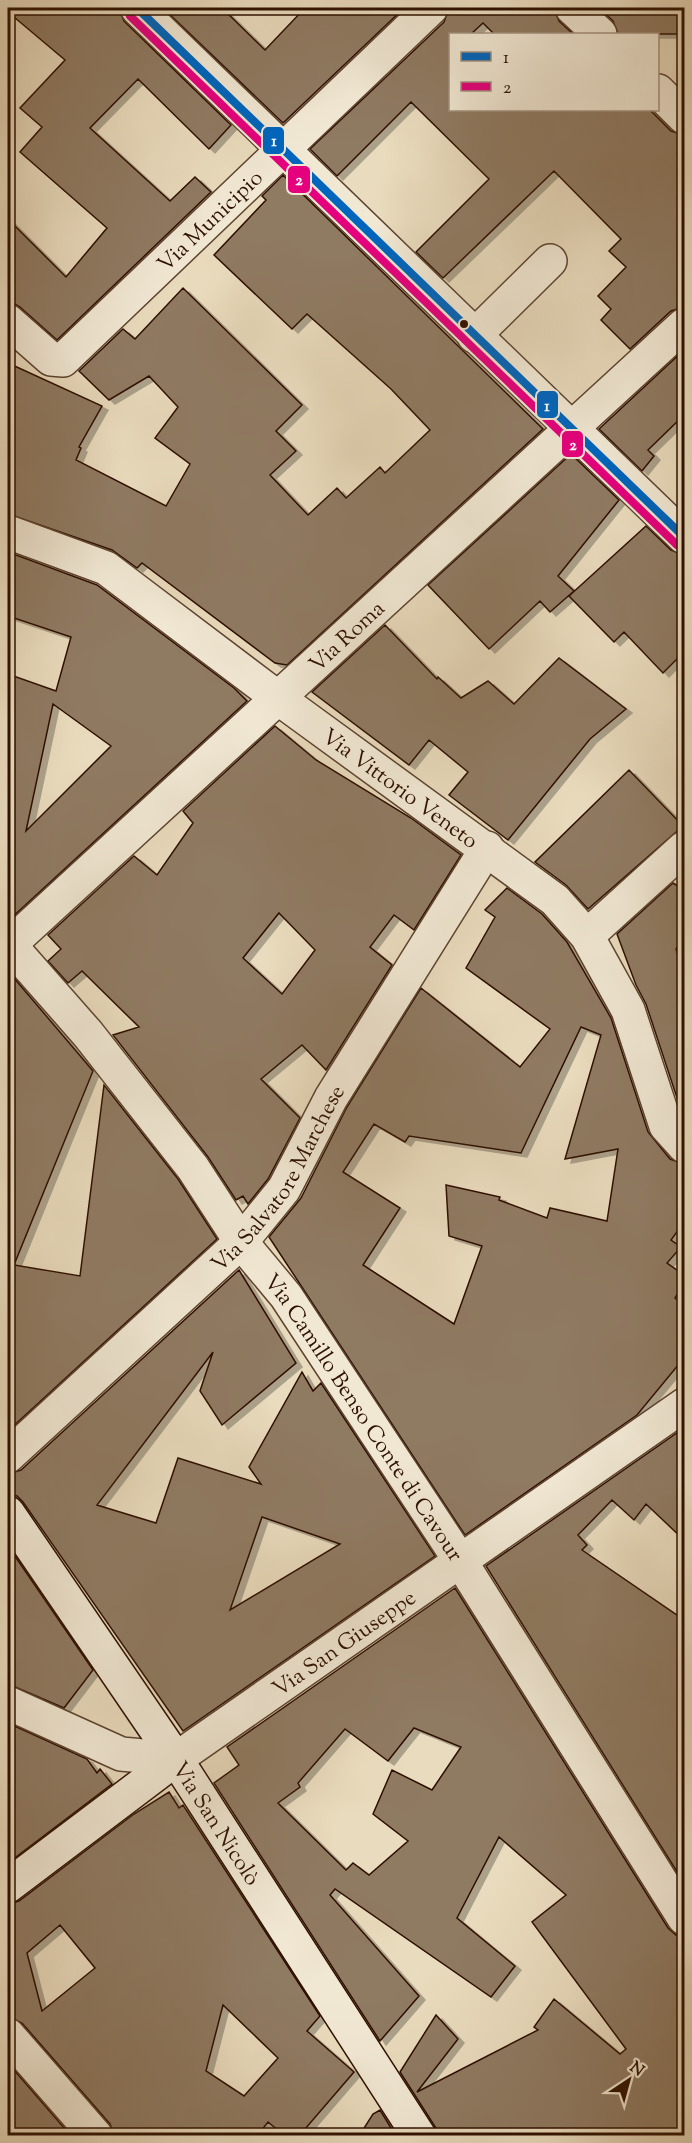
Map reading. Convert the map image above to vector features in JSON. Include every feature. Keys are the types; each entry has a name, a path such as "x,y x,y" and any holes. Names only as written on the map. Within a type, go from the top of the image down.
{"street":[{"path":"137,8 684,537"},
{"name":"Via Municipio","path":"8,321 51,359 63,360 431,8"},
{"path":"572,8 599,33"},
{"path":"659,93 684,117"},
{"path":"474,336 549,261"},
{"name":"Via Roma","path":"8,944 684,325"},
{"name":"Via Vittorio Veneto","path":"8,532 106,568 278,698 488,848 555,900 587,936 628,1010 666,1126 684,1146"},
{"name":"Via Salvatore Marchese","path":"8,1456 241,1242 284,1189 331,1098 488,848"},
{"path":"587,936 684,848"},
{"name":"Via Camillo Benso Conte di Cavour","path":"8,944 88,1034 193,1168 241,1242 286,1296 461,1562 684,1918"},
{"name":"Via San Giuseppe","path":"8,1886 176,1759 684,1405"},
{"name":"Via San Nicolò","path":"8,1513 176,1759 419,2136"},
{"path":"8,1703 121,1754 176,1759"},
{"path":"8,2035 96,2136"}],"building":[{"path":"8,8 119,8 124,21 231,125 209,149 138,79 90,128 170,201 195,177 211,192 57,340 20,307 8,300 8,219 66,277 107,228 20,152 42,127 20,108 65,60 8,12"},
{"path":"163,8 222,8 265,50 305,8 404,8 283,123"},
{"path":"449,8 554,8 559,21 572,33 493,33 483,23 472,33 449,33 449,111 651,111 671,131 684,135 684,307 671,311 630,349 601,320 611,309 598,296 626,267 609,251 621,239 554,171 443,278 416,252 489,179 411,102 337,176 310,149 444,22"},
{"path":"599,8 684,8 684,34 618,33 613,21"},
{"path":"283,175 543,429 287,665 275,663 142,563 137,568 112,550 8,514 8,363 102,406 79,447 81,448 76,460 166,506 190,464 155,438 178,407 149,376 109,400 79,371 123,329 135,339 183,288 302,405 276,431 296,451 270,475 308,515 337,488 346,498 380,467 385,473 430,430 391,389 307,314 292,329 214,255 266,200 262,196"},
{"path":"684,350 684,415 648,450 654,456 642,471 599,429"},
{"path":"571,454 619,500 558,576 574,591 550,612 540,601 489,649 428,585"},
{"path":"646,526 671,550 684,555 684,652 663,673 624,632 614,642 569,596"},
{"path":"8,552 97,585 234,688 247,701 8,921 8,674 56,691 71,637 8,616","holes":["53,704 111,746 26,831"]},
{"path":"385,625 437,679 438,677 461,698 488,681 514,704 559,658 626,709 590,739 508,840 449,795 468,772 429,740 409,765 312,692"},
{"path":"275,726 316,760 411,818 461,855 414,930 394,915 370,947 392,965 326,1070 302,1045 261,1079 300,1118 268,1179 248,1204 243,1196 236,1200 208,1157 113,1035 139,1027 82,971 68,983 48,961 61,949 48,935 134,856 157,875 193,823 183,811","holes":["279,913 315,950 282,994 243,958"]},
{"path":"629,770 683,826 588,909 566,885 535,862"},
{"path":"673,883 684,890 684,940 676,949 684,976 684,1119 646,1004 636,985 617,934"},
{"path":"507,888 542,914 567,942 611,1018 648,1132 670,1159 684,1164 684,1222 671,1240 681,1247 667,1263 684,1275 684,1283 675,1298 684,1307 684,1358 637,1415 465,1535 269,1237 301,1198 347,1107 421,988 520,1067 550,1029 466,968 495,917 485,910","holes":["581,1027 601,1035 565,1159 618,1149 607,1221 550,1208 547,1218 499,1200 500,1197 446,1185 449,1236 482,1246 454,1324 363,1265 400,1208 343,1172 374,1124 405,1142 409,1136 521,1153"]},
{"path":"8,971 93,1071 14,1265 80,1276 104,1085 178,1179 217,1239 8,1431"},
{"path":"239,1270 296,1363 222,1425 200,1391 213,1352 97,1505 156,1523 178,1458 261,1484 249,1467 302,1372 313,1391 321,1383 435,1556 183,1731 23,1502 17,1496 8,1494 8,1474 21,1470","holes":["262,1517 340,1544 230,1610"]},
{"path":"684,1428 684,1540 646,1504 634,1520 612,1500 578,1535 587,1545 582,1550 684,1620 684,1883 486,1566"},
{"path":"8,1546 93,1670 64,1708 8,1684"},
{"path":"455,1588 668,1928 676,1935 684,1937 684,2136 441,2136 400,2072 436,2015 458,2039 417,2092 538,2030 534,2027 554,1999 620,2054 626,2049 532,1922 566,1895 499,1837 457,1918 515,1966 491,1997 335,1889 330,1895 419,1996 380,2041 214,1783 239,1765 227,1747","holes":["414,1728 461,1747 432,1790 392,1770 373,1814 408,1841 369,1875 353,1863 346,1870 278,1803 300,1787 298,1783 345,1729 388,1761"]},
{"path":"8,1723 87,1759 97,1773 100,1769 112,1784 8,1863"},
{"path":"169,1792 179,1808 183,1805 320,2016 307,2031 354,2072 299,2136 285,2136 268,2122 257,2136 114,2136 110,2124 22,2023 8,2017 8,1904 19,1901 134,1814","holes":["60,1925 95,1968 42,2011 27,1953","223,2005 278,2058 244,2096 206,2071"]},
{"path":"8,2063 71,2136 8,2136"},
{"path":"380,2110 396,2136 359,2136 373,2114"}],"transit line":[{"name":"1","path":"137,8 684,537"},
{"name":"2","path":"130,16 677,545"}]}
